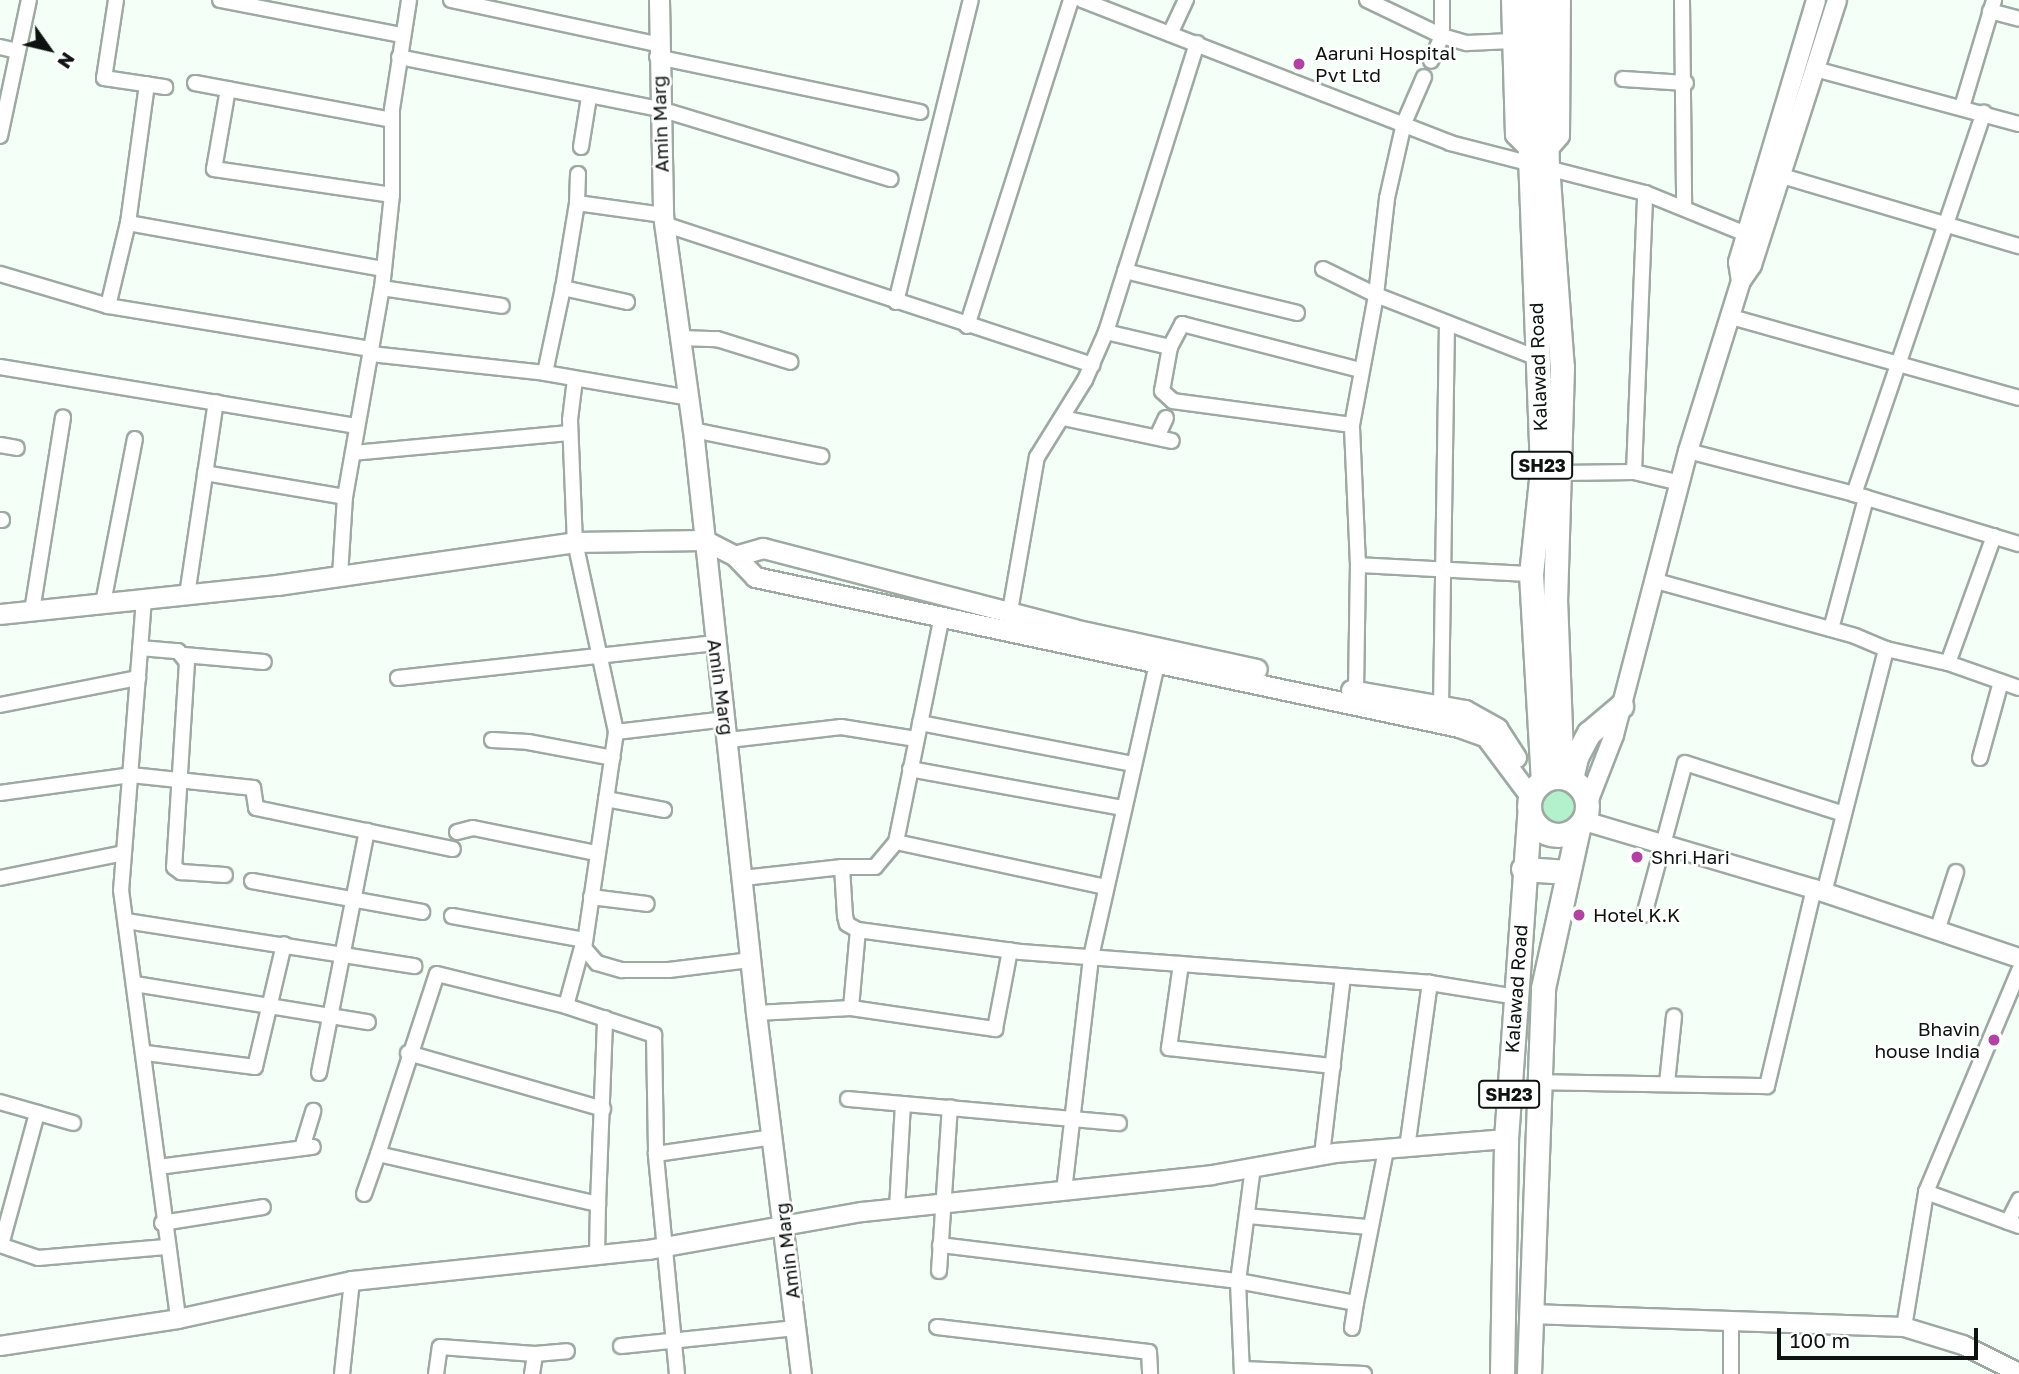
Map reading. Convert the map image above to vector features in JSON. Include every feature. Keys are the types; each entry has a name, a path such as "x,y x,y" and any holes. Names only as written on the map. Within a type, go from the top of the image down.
{"main road":[{"name":"Amin Marg","path":"659,0 657,50 664,219 693,430 715,643 729,740 756,1013 774,1137 801,1374"},
{"path":"1524,0 1537,147"},
{"path":"1537,147 1544,0"},
{"name":"Kalawad Road","path":"1537,147 1538,358 1542,470 1531,574 1545,789"},
{"name":"Kalawad Road","path":"1503,1374 1506,1139 1523,870 1545,789 1561,473 1562,367 1537,147"},
{"path":"0,614 340,576 575,542 704,540 735,556 755,577 1159,654 1356,691 1465,710 1497,728 1545,789 1550,835 1583,817 1545,789 1486,737 1459,727 1159,654 1010,611 763,548 735,556"},
{"path":"1545,789 1576,757 1589,733 1621,706"},
{"name":"Kalawad Road","path":"1529,1374 1536,1082 1543,988 1583,817"},
{"path":"1523,870 1568,872"}],"street":[{"path":"0,136 29,0"},
{"path":"116,0 104,78 165,87"},
{"path":"220,0 401,34"},
{"path":"340,576 345,497 382,288 392,195 393,120 398,57 409,0"},
{"path":"451,0 920,113"},
{"path":"896,302 971,0"},
{"path":"967,326 1070,0"},
{"path":"1082,0 1450,143 1537,147 1746,234"},
{"path":"1170,34 1186,0"},
{"path":"1367,0 1442,36 1467,43 1512,41"},
{"path":"1431,61 1442,36 1442,0"},
{"name":"Kalawad Road","path":"1511,0 1516,135 1537,147 1560,136 1562,0"},
{"path":"1682,0 1686,83 1684,206"},
{"path":"1816,0 1772,173 1752,265 1741,281 1688,451 1611,746 1583,817 1663,846 1819,891 2019,958"},
{"path":"1741,281 1738,262 1746,234 1815,69 1837,0"},
{"path":"1962,107 1992,6 2019,19"},
{"path":"1010,611 1037,457 1063,418 1092,365 1106,332 1197,44"},
{"path":"0,47 17,51"},
{"path":"398,57 660,109 891,178"},
{"path":"1815,69 2019,124"},
{"path":"1356,691 1357,565 1352,425 1360,370 1376,295 1387,198 1404,123 1424,78"},
{"path":"1623,79 1686,83"},
{"path":"195,83 393,120"},
{"path":"108,306 128,223 147,84"},
{"path":"228,89 214,169 392,195"},
{"path":"581,147 589,97"},
{"path":"1831,629 1860,496 1899,362 1984,113"},
{"path":"1772,173 2019,246"},
{"path":"545,373 577,204 578,174"},
{"path":"1634,472 1645,193"},
{"path":"577,204 664,219 896,302 1092,365"},
{"path":"128,223 384,269"},
{"path":"1323,269 1376,295 1538,358"},
{"path":"1125,271 1297,313"},
{"path":"0,274 108,306 371,352 545,373 689,398"},
{"path":"382,288 502,306"},
{"path":"562,288 627,302"},
{"path":"1731,317 1899,362 2019,398"},
{"path":"1441,706 1447,323"},
{"path":"1352,425 1173,401 1162,391 1170,347 1182,324 1195,324 1360,370"},
{"path":"1106,332 1170,347"},
{"path":"680,338 717,339 791,362"},
{"path":"0,366 357,426"},
{"path":"566,1006 584,940 616,732 575,542 570,433 575,379"},
{"path":"187,594 216,402"},
{"path":"32,611 63,417"},
{"path":"1063,418 1172,441"},
{"path":"1157,437 1166,418"},
{"path":"693,430 821,456"},
{"path":"353,453 570,433"},
{"path":"103,603 135,439"},
{"path":"0,445 16,448"},
{"path":"1688,451 1860,496 2019,544"},
{"path":"1561,473 1634,472 1680,483"},
{"path":"205,473 345,497"},
{"path":"1948,663 1994,536"},
{"path":"1357,565 1531,574"},
{"path":"1656,581 1831,629 1886,649 1948,663 2019,688"},
{"path":"144,599 121,890 146,1054 162,1223 178,1319"},
{"path":"743,878 842,867 875,867 896,842 941,621"},
{"path":"398,678 599,652 715,643"},
{"path":"140,648 264,662"},
{"path":"1536,1082 1767,1086 1886,649"},
{"path":"1064,1191 1091,957 1159,654"},
{"path":"184,655 174,867 181,872 225,875"},
{"path":"0,705 138,678"},
{"path":"1980,758 2001,682"},
{"path":"616,732 726,719"},
{"path":"920,723 1133,764"},
{"path":"729,740 841,727 916,738"},
{"path":"492,740 528,742 614,758"},
{"path":"1644,915 1685,763 1841,813"},
{"path":"910,769 1123,808"},
{"path":"0,793 131,775 253,788 256,808 453,849"},
{"path":"606,799 664,810"},
{"path":"457,832 473,828 596,853"},
{"path":"319,1073 367,831"},
{"path":"896,842 1106,887"},
{"path":"0,878 124,853"},
{"path":"842,867 847,924 858,930 1010,950 1430,983 1516,997"},
{"path":"1937,931 1956,872"},
{"path":"252,881 422,912"},
{"path":"591,897 647,904"},
{"path":"452,916 584,940"},
{"path":"126,921 415,966"},
{"path":"851,1008 858,930"},
{"path":"584,940 588,958 622,970 669,970 751,960"},
{"path":"146,1054 248,1070 259,1062 284,944"},
{"path":"756,1013 851,1008 995,1029 1010,950"},
{"path":"1181,964 1169,1048 1333,1066"},
{"path":"1904,1327 1926,1192 2019,971"},
{"path":"363,1194 436,974 566,1006 654,1035 656,1154 677,1374"},
{"path":"1322,1155 1343,976"},
{"path":"1407,1149 1430,983"},
{"path":"135,984 368,1022"},
{"path":"1667,1083 1674,1016"},
{"path":"597,1254 605,1018"},
{"path":"408,1053 603,1109"},
{"path":"848,1099 1119,1123"},
{"path":"0,1102 73,1123"},
{"path":"897,1209 903,1104"},
{"path":"939,1271 950,1107"},
{"path":"158,1167 308,1148 313,1111"},
{"path":"37,1113 0,1245 38,1258 166,1247"},
{"path":"656,1154 774,1137"},
{"path":"0,1346 178,1319 352,1281 664,1247 897,1209 1253,1167 1322,1155 1506,1139"},
{"path":"1352,1328 1368,1227 1386,1150"},
{"path":"378,1154 598,1204"},
{"path":"1253,1167 1238,1281 1242,1372 1364,1374"},
{"path":"1926,1192 2013,1224 2019,1199"},
{"path":"162,1223 263,1207"},
{"path":"1247,1216 1368,1227"},
{"path":"940,1245 1238,1281 1356,1303"},
{"path":"342,1374 352,1281"},
{"path":"1530,1314 1904,1327 1963,1345 2019,1373"},
{"path":"1731,1322 1731,1374"},
{"path":"937,1327 1149,1352 1150,1374"},
{"path":"621,1346 796,1328"},
{"path":"436,1374 440,1347 535,1354 568,1351"},
{"path":"532,1374 535,1354"}],"green space":[{"path":"1553,783 1575,788 1577,797 1576,819 1554,836 1547,833 1539,812"}],"place":[{"name":"Aaruni Hospital Pvt Ltd","path":"1299,64"},
{"name":"Shri Hari","path":"1637,857"},
{"name":"Hotel K.K","path":"1579,915"},
{"name":"Bhavin house India","path":"1994,1040"}]}
